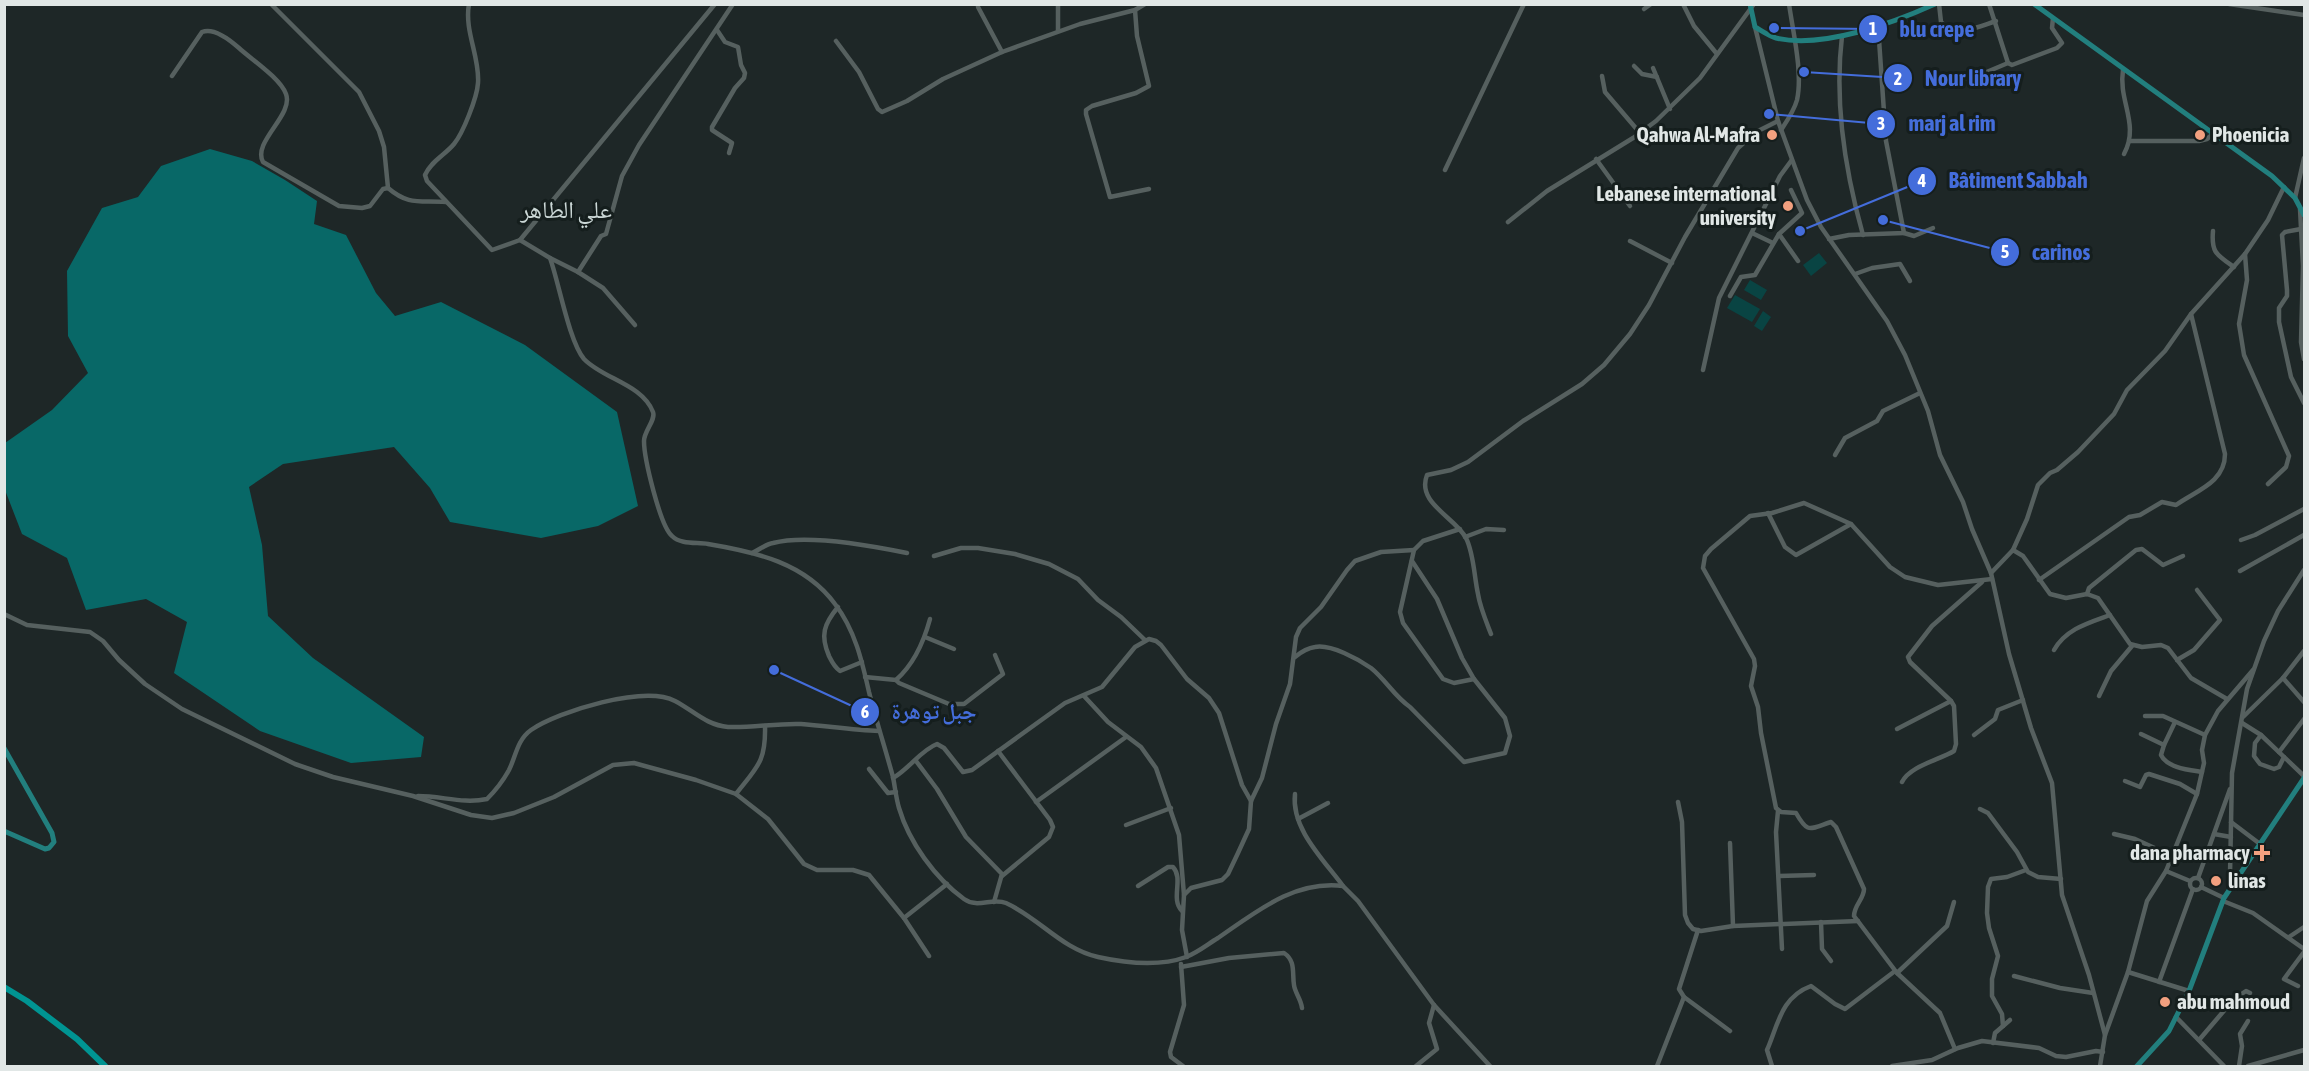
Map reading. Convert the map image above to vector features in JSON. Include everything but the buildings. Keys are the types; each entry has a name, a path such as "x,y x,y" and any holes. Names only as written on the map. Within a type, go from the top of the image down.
{"highway":[{"path":"4,987 27,1001 77,1039 105,1066"}],"main road":[{"path":"1751,6 1755,27 1774,38 1794,40 1842,36 1913,15 1937,4"},
{"path":"2034,4 2123,70 2215,133 2284,187 2295,198 2304,215"},
{"path":"4,748 52,833 54,842 50,848 45,849 4,831"},
{"path":"2137,1066 2162,1039 2176,1017 2189,991 2223,899 2304,777"}],"street":[{"path":"272,4 359,92 379,131 384,147 388,188 399,197 410,201 446,202"},
{"path":"469,4 469,28 477,67 477,88 456,141 425,175 427,181 492,250 520,240 715,4"},
{"path":"578,272 601,236 606,234 622,176 639,145 733,4"},
{"path":"1058,4 1058,32"},
{"path":"836,41 859,72 878,110 882,112 907,101 943,79 1002,52 1080,24 1135,10 1145,4"},
{"path":"1445,170 1524,4"},
{"path":"1644,9 1651,4"},
{"path":"1683,4 1694,26 1718,54"},
{"path":"1781,130 1796,103 1798,92 1789,4"},
{"path":"1937,4 1941,22 1953,30 1966,31 1996,21"},
{"path":"1989,4 2008,63"},
{"path":"2229,4 2304,15"},
{"path":"1508,222 1547,191 1640,133 1670,109 1700,78 1751,6"},
{"path":"978,7 1002,52"},
{"path":"1135,10 1137,36 1149,86 1136,93 1092,106 1086,110 1086,114 1110,197 1149,189"},
{"path":"1928,78 1970,79 2008,63 2019,64 2061,45 2052,28 2054,18"},
{"path":"1878,25 1886,141 1904,233"},
{"path":"1755,27 1778,121 1791,161 1812,212 1896,339 1931,419 1940,455 1964,502 1971,529 1991,573 2009,654 2052,783 2064,905 2082,953 2105,1035"},
{"path":"172,76 202,32 211,30 219,34 234,44 285,91 287,98 285,108 268,136 261,155 263,162 339,206 362,208 370,206 382,189 388,188"},
{"path":"717,30 725,42 738,47 745,73 712,127 712,130 732,143 729,153"},
{"path":"1842,36 1839,68 1844,145 1854,202 1863,235"},
{"path":"1634,66 1642,74 1657,78"},
{"path":"1653,68 1670,109"},
{"path":"2123,70 2122,88 2130,125 2130,141 2124,154"},
{"path":"1602,76 1605,92 1640,133"},
{"path":"1491,634 1478,597 1471,553 1465,537 1460,529 1430,501 1425,481 1427,475 1451,470 1468,462 1530,416 1596,373 1636,325 1738,148 1756,132 1778,121"},
{"path":"2130,141 2205,141 2215,133"},
{"path":"2295,198 2304,158"},
{"path":"1596,159 1630,206"},
{"path":"1702,370 1719,298 1780,176 1791,161"},
{"path":"1991,573 2013,550 2027,519 2038,485 2078,452 2118,410 2127,390 2165,351 2191,314 2245,254 2268,220 2284,187"},
{"path":"1730,296 1741,277 1755,274 1779,234 1802,213 1791,190"},
{"path":"2300,207 2303,266 2301,342 2304,359"},
{"path":"1830,239 1842,236 1904,233 1914,236 1933,228"},
{"path":"2301,229 2285,232 2282,235 2287,296 2279,308 2279,322 2291,377 2304,403"},
{"path":"2213,231 2212,243 2215,251 2218,256 2234,267"},
{"path":"1752,233 1773,243"},
{"path":"1779,234 1797,261"},
{"path":"520,240 578,272 608,292 635,325"},
{"path":"1630,241 1672,262"},
{"path":"2245,254 2247,280 2239,324 2244,355 2289,460 2286,467 2268,484"},
{"path":"549,258 575,341 582,356 589,363 629,387 645,401 654,413 645,432 644,441 646,461 665,528 678,540 752,553 797,570 819,585 838,607 856,643 862,662 900,809 915,843 947,884 967,901 980,904 1001,901 1025,913 1059,939 1089,955 1139,963 1187,957 1269,903 1287,895 1317,887 1343,886"},
{"path":"1855,274 1872,268 1900,264 1910,280"},
{"path":"2039,580 2129,517 2140,515 2162,502 2176,506 2219,476 2224,466 2225,454 2191,314"},
{"path":"1835,455 1845,438 1877,421 1883,411 1920,393"},
{"path":"1782,949 1776,832 1778,811 1768,771 1758,707 1751,686 1754,659 1703,568 1705,556 1750,516 1793,505 1808,504 1851,524 1890,567 1905,577 1938,585 1982,582 1992,579"},
{"path":"2241,540 2267,530 2304,509"},
{"path":"1768,513 1785,547 1796,555 1851,524"},
{"path":"1460,529 1423,541 1414,550 1401,607 1403,623 1443,679 1454,683 1474,679"},
{"path":"1465,537 1486,529 1504,530"},
{"path":"2240,571 2304,535"},
{"path":"752,553 772,543 801,541 872,546 908,553"},
{"path":"934,556 961,548 978,548 1015,554 1049,564 1078,579 1098,600 1121,616 1145,640 1156,641 1187,679 1214,705 1221,719 1242,785 1251,801"},
{"path":"2087,594 2089,588 2136,550 2142,549 2167,565 2182,556"},
{"path":"1184,895 1191,888 1222,880 1228,874 1249,829 1251,801 1264,772 1276,724 1290,684 1296,637 1300,628 1321,607 1350,565 1381,552 1414,550"},
{"path":"2013,550 2023,556 2050,594 2061,598 2087,594 2098,598 2124,639 2132,645 2165,647 2191,678 2227,699"},
{"path":"1294,657 1306,650 1322,646 1344,654 1372,669 1462,761 1467,763 1503,754 1510,736 1503,714 1474,679 1462,658 1437,599 1413,561"},
{"path":"2232,885 2232,773 2247,689 2278,611 2304,570"},
{"path":"1902,782 1916,770 1954,751 1956,744 1951,701 1910,662 1908,657 1932,626 1982,582"},
{"path":"2177,660 2194,650 2220,620 2197,590"},
{"path":"838,607 827,620 823,630 825,646 833,666 840,671 862,662"},
{"path":"4,614 27,625 90,632 103,640 119,660 145,684 202,720 279,758 333,777 413,796 471,816 492,818 514,813 554,797 613,765 634,763 736,794 768,819 804,864 817,870 853,870 869,874 904,918 929,956"},
{"path":"2054,650 2059,641 2073,629 2110,615"},
{"path":"896,680 904,673 925,637 930,619"},
{"path":"925,637 954,649"},
{"path":"893,778 937,744 944,748 958,768 963,772 968,772 1065,703 1102,687 1130,653 1145,640"},
{"path":"2099,696 2111,670 2132,645"},
{"path":"2243,720 2283,678 2304,651"},
{"path":"865,677 896,680 949,704 964,704 1004,674 995,656"},
{"path":"2100,1066 2105,1035 2128,972 2147,902 2166,871 2197,794 2204,763 2202,750 2205,735 2218,711 2253,670"},
{"path":"2283,678 2304,702"},
{"path":"413,796 438,796 458,802 487,799 510,769 519,744 530,731 591,705 630,697 650,695 674,700 711,724 728,727 800,724 879,731"},
{"path":"1084,696 1108,722 1149,755 1156,768 1171,808 1181,851 1184,895 1182,930 1187,957"},
{"path":"1974,735 1995,719 1998,710 2023,700"},
{"path":"1897,729 1951,701"},
{"path":"2145,716 2163,716 2205,735"},
{"path":"2279,752 2304,719"},
{"path":"2243,720 2304,777"},
{"path":"2175,722 2164,745 2161,755 2163,760 2184,769 2202,772"},
{"path":"736,794 761,763 765,726"},
{"path":"2141,734 2164,745"},
{"path":"2261,735 2255,743 2254,756 2260,764 2274,770 2279,767 2284,757"},
{"path":"1036,802 1126,736"},
{"path":"994,902 1002,876 1051,834 1053,824 998,751"},
{"path":"916,761 938,789 966,837 1000,871 1002,876"},
{"path":"869,769 888,793 896,792"},
{"path":"2125,781 2140,787 2146,775 2150,774 2180,784 2197,794"},
{"path":"2198,878 2232,783"},
{"path":"1295,794 1294,801 1298,819 1307,838 1343,886 1358,901 1434,1005 1490,1066"},
{"path":"1678,802 1682,822 1685,915 1688,923 1698,930 1779,923 1858,921"},
{"path":"1298,819 1328,803"},
{"path":"1126,825 1171,808"},
{"path":"1980,809 1988,813 2017,852 2026,870 2038,877 2061,879"},
{"path":"1778,811 1796,813 1803,827 1807,828 1833,823 1863,889 1862,897 1854,912 1858,921 1896,972 1940,1013 1955,1049"},
{"path":"2231,822 2260,844"},
{"path":"2114,834 2135,839 2172,856"},
{"path":"2214,834 2231,837"},
{"path":"1730,843 1733,926"},
{"path":"1138,886 1168,867 1173,867 1178,873 1176,900 1182,911"},
{"path":"2002,1026 2002,1014 1992,996 1992,979 1998,956 1989,928 1988,888 1991,879 2007,877 2026,870"},
{"path":"2166,871 2190,881"},
{"path":"1779,876 1814,875"},
{"path":"2190,881 2198,878"},
{"path":"2198,878 2202,883 2201,887"},
{"path":"2190,881 2190,887 2193,890"},
{"path":"904,918 947,884"},
{"path":"2193,890 2201,887"},
{"path":"2201,887 2253,913 2304,950 2284,978 2287,982 2298,986"},
{"path":"2159,982 2193,890"},
{"path":"1772,1066 1767,1050 1776,1021 1801,991 1811,986 1834,1004 1845,1009 1896,972 1947,926 1954,902"},
{"path":"1821,922 1822,949 1830,961"},
{"path":"2289,938 2304,927"},
{"path":"1698,930 1679,989 1684,997 1730,1031"},
{"path":"1181,967 1229,958 1284,953 1291,961 1294,985 1302,1008"},
{"path":"1180,958 1184,1005 1170,1052 1171,1057 1183,1066"},
{"path":"2128,972 2189,991"},
{"path":"2014,976 2060,988 2093,993"},
{"path":"2199,1040 2234,999 2246,992 2250,993"},
{"path":"1657,1066 1684,997"},
{"path":"1416,1066 1437,1049 1429,1023 1434,1005"},
{"path":"2176,1017 2224,1066"},
{"path":"1993,1043 1995,1033 2010,1020"},
{"path":"2239,1066 2242,1046 2240,1034 2248,1021"},
{"path":"1892,1066 1932,1060 1955,1049 1978,1042 2039,1048 2066,1057 2096,1051 2103,1052"},
{"path":"2248,1066 2304,1050"}],"shaded area":[{"path":"210,149 252,161 317,201 314,224 346,235 376,293 395,316 441,302 525,345 617,412 638,506 598,526 541,538 450,522 430,488 394,447 283,464 249,487 262,545 268,616 313,658 424,737 421,757 351,763 260,731 174,673 187,622 146,599 86,610 67,558 22,534 5,490 5,443 52,410 88,373 68,336 67,271 102,208 138,197 161,166"},
{"path":"1819,253 1827,263 1811,276 1803,265"},
{"path":"1750,280 1767,290 1761,300 1744,290"},
{"path":"1735,295 1760,309 1752,322 1727,308"},
{"path":"1763,311 1771,317 1762,331 1754,326"}],"place":[{"name":"blu crepe","path":"1774,28"},
{"name":"Nour library","path":"1804,72"},
{"name":"marj al rim","path":"1769,114"},
{"name":"Qahwa Al-Mafra","path":"1772,135"},
{"name":"Phoenicia","path":"2200,135"},
{"name":"Lebanese international university","path":"1788,206"},
{"name":"carinos","path":"1883,220"},
{"name":"Bâtiment Sabbah","path":"1800,231"},
{"name":"جبل توهرة","path":"774,670"},
{"name":"dana pharmacy","path":"2262,853"},
{"name":"linas","path":"2216,881"},
{"name":"abu mahmoud","path":"2165,1002"}],"district":[{"name":"علي الطاهر","path":"566,210"}]}
